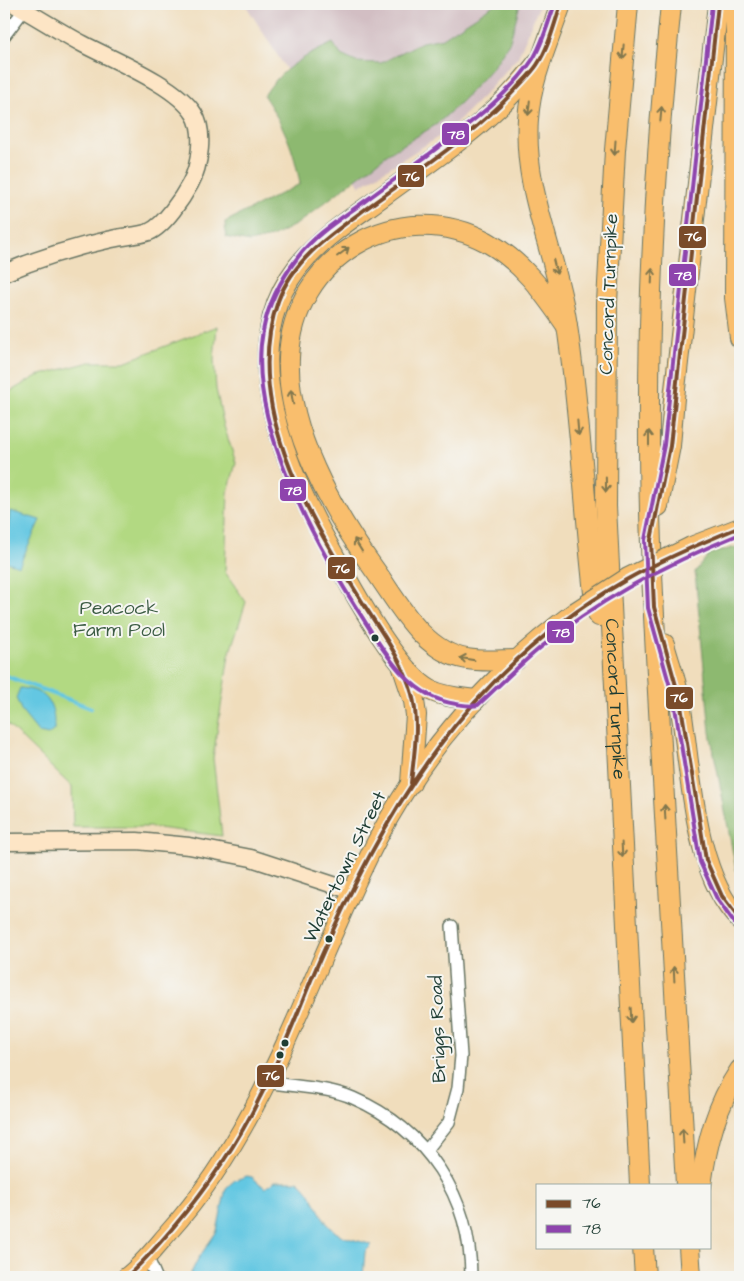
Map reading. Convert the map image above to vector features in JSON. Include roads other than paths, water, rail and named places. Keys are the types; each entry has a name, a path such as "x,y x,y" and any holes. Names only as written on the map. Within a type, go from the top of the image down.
{"highway":[{"path":"561,4 540,61 529,109 529,167 567,326 594,593 613,679"},
{"name":"Concord Turnpike","path":"628,4 615,150 606,353 606,506 613,679 640,1184"},
{"path":"671,4 659,137 652,257 649,388 654,607 686,1184"},
{"path":"651,540 670,446 718,4"},
{"path":"736,4 736,298 740,338"},
{"path":"476,700 449,696 431,690 415,678 401,661 340,567 316,522 289,463 280,436 269,388 266,356 270,326 276,304 286,283 308,254 334,232 475,128 506,100 540,61"},
{"path":"516,660 466,659 444,651 419,630 389,591 348,529 307,449 291,394 288,368 290,341 295,317 305,295 324,269 336,258 349,247 372,236 396,229 420,226 462,232 498,248 531,276 567,326"},
{"path":"654,607 680,700 706,860 722,896 740,920"},
{"path":"401,661 415,708 411,783"},
{"path":"701,1184 706,1147 714,1121 724,1095 740,1070"},
{"path":"643,1248 645,1277"}],"main road":[{"name":"Watertown Street","path":"126,1277 196,1200 216,1173 247,1122 377,840 411,783 437,747 476,700 516,660 574,612 636,573 691,546 740,526"}],"street":[{"path":"4,36 19,7 145,76 183,101 195,115 200,135 197,162 192,180 172,212 150,232 112,238 36,259 4,273"},
{"path":"4,842 137,841 189,846 257,860 352,891"},
{"name":"Briggs Road","path":"426,1151 450,1122 458,1088 460,1056 452,926"},
{"path":"267,1082 352,1098 387,1116 416,1140 439,1166 458,1203 467,1228 471,1277"},
{"path":"147,1256 156,1277"}],"water":[{"path":"10,511 40,520 19,566 4,561"},
{"path":"20,688 37,692 48,700 53,713 54,730 48,735 39,733 22,712 16,698"},
{"path":"247,1176 252,1177 265,1188 275,1181 298,1181 309,1192 332,1229 346,1237 372,1245 365,1252 363,1277 189,1277 198,1259 217,1231 226,1188 235,1180"}],"waterway":[{"path":"6,676 91,708"}],"park label":[{"name":"Peacock Farm Pool","path":"119,619"}]}
